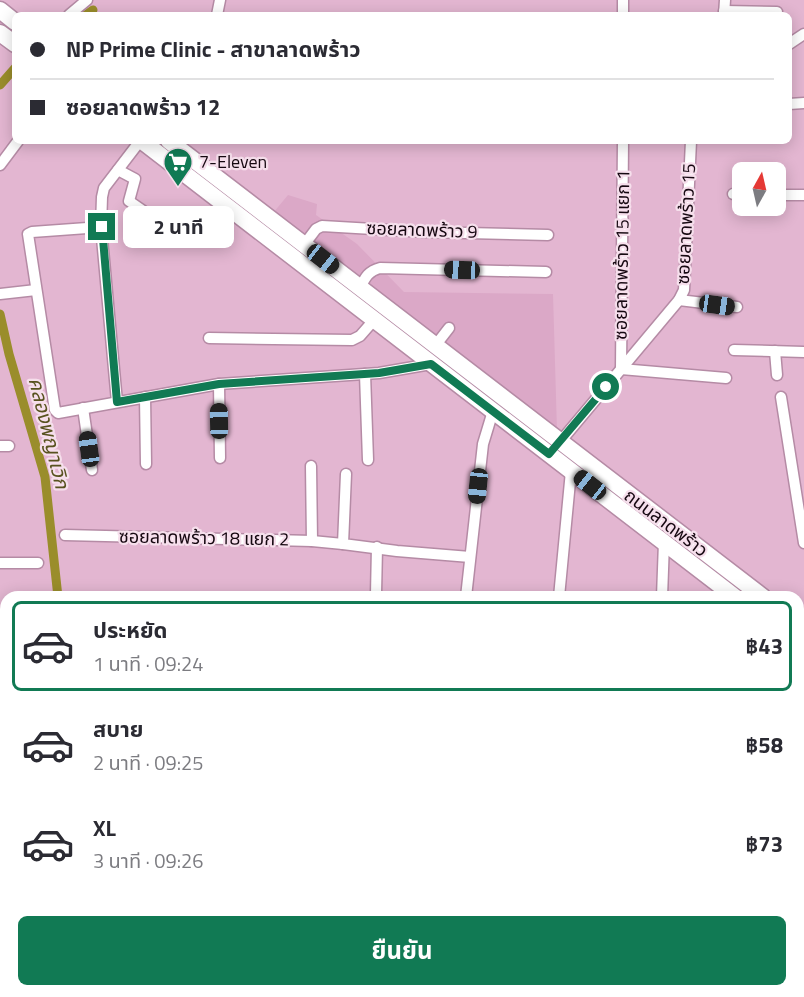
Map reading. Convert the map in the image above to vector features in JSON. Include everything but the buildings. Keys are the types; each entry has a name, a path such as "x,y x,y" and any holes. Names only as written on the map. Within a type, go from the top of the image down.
{"main road":[{"path":"0,10 12,20"},
{"name":"ถนนลาดพร้าว","path":"145,144 493,411 554,448"},
{"name":"ถนนลาดพร้าว","path":"173,144 435,346 554,448 755,591"},
{"name":"ถนนลาดพร้าว","path":"577,465 664,542 727,591"}],"street":[{"path":"73,12 87,0"},
{"path":"725,9 777,12"},
{"path":"0,165 16,144"},
{"path":"117,402 102,227 103,192 139,144"},
{"name":"ซอยลาดพร้าว 15 แยก 1","path":"621,369 623,144"},
{"name":"ซอยลาดพร้าว 15","path":"554,448 679,300 685,286 690,144"},
{"path":"118,170 135,179 129,201 168,228"},
{"path":"786,195 804,195"},
{"name":"ซอยลาดพร้าว 9","path":"304,245 316,229 322,226 424,232 548,235"},
{"path":"102,227 28,233 55,410 58,413 219,384 379,373 431,364"},
{"path":"360,288 367,275 380,268 546,272"},
{"path":"3,294 36,290"},
{"path":"679,300 736,307"},
{"path":"209,338 352,340 360,336 374,320"},
{"path":"435,346 449,328"},
{"path":"734,350 804,352"},
{"path":"775,351 777,375"},
{"path":"621,369 726,378"},
{"path":"365,374 368,460"},
{"path":"219,384 220,458"},
{"path":"145,397 146,464"},
{"path":"781,397 804,543"},
{"path":"83,408 92,470"},
{"path":"467,591 483,444 493,411"},
{"path":"560,591 577,465"},
{"path":"311,466 312,541"},
{"path":"343,544 346,474"},
{"name":"ซอยลาดพร้าว 18 แยก 2","path":"65,535 312,541 470,557"},
{"path":"662,591 664,542"},
{"path":"376,591 377,547"},
{"path":"0,563 38,563"}],"shaded area":[{"path":"288,195 317,204 316,215 357,244 404,292 553,294 557,431 273,213"}],"waterway":[{"name":"คลองพญาเวิก","path":"0,85 12,71"},
{"name":"คลองพญาเวิก","path":"0,314 9,354 45,477 57,591"}],"place":[{"name":"7-Eleven","path":"178,188"}],"route":[{"path":"102,227 117,402 219,384 379,373 431,364 549,454 606,387"}]}
